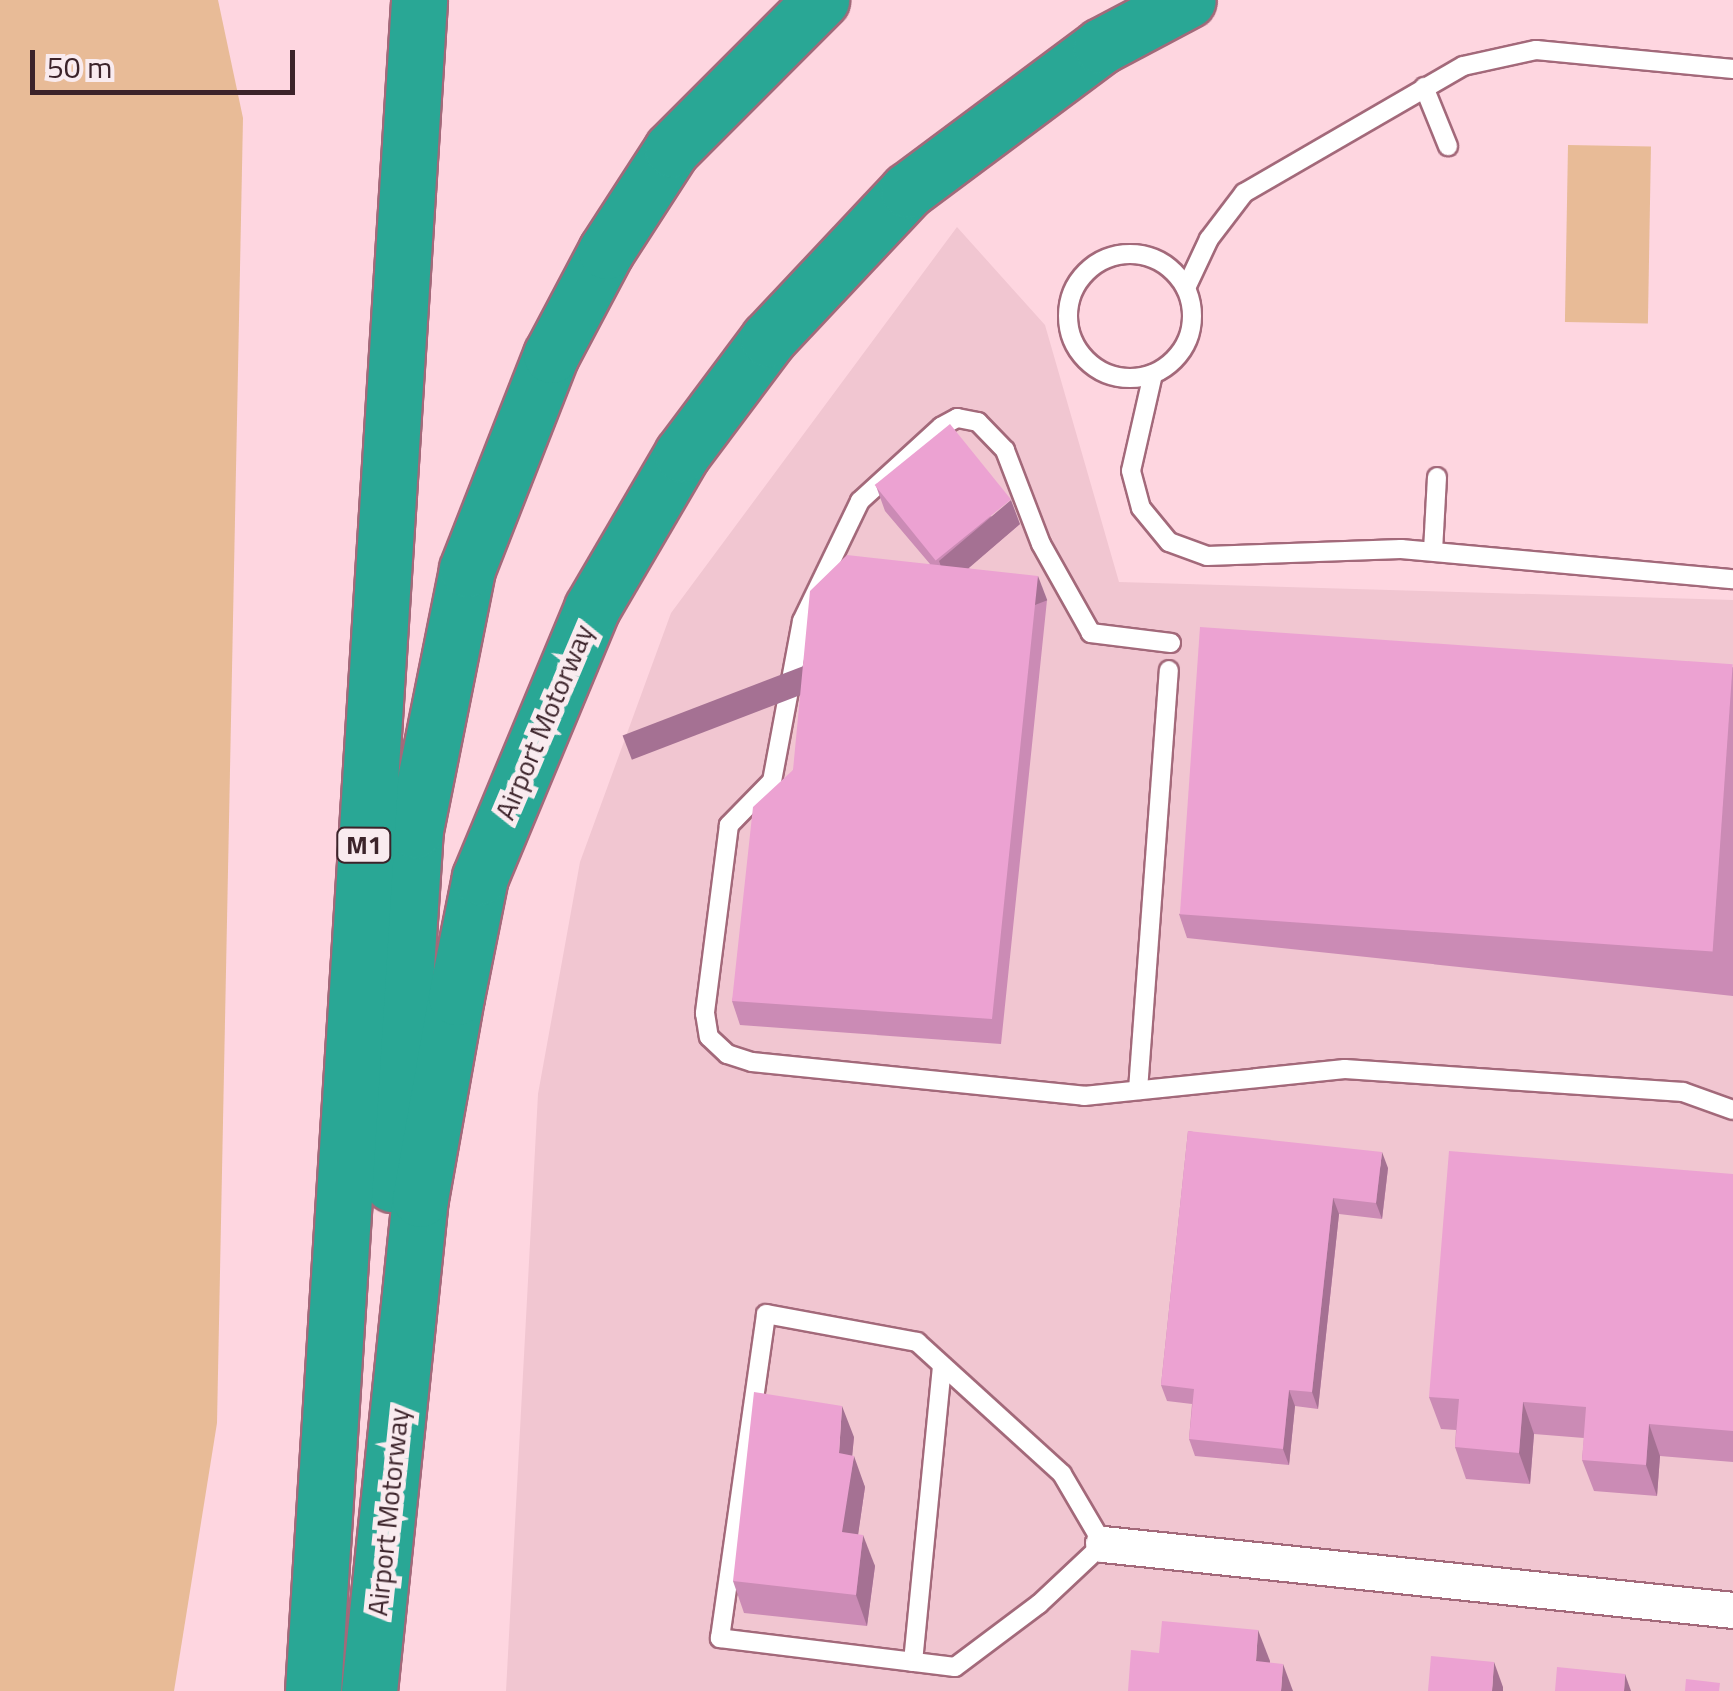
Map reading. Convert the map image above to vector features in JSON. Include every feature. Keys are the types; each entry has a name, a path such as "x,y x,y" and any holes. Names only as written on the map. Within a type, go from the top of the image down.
{"highway":[{"name":"M1","path":"313,1691 420,0"},
{"name":"M1","path":"358,1691 415,830 437,700 467,569 551,355 606,251 672,150 821,0"},
{"name":"Airport Motorway","path":"369,1691 420,1199 480,877 592,608 682,454 736,382 908,190 1101,46 1188,0"}],"street":[{"path":"1103,1544 1733,1610"}],"lane":[{"path":"1186,288 1210,239 1244,193 1463,66 1536,50 1733,69"},
{"path":"1424,87 1448,146"},
{"path":"1153,374 1112,376 1079,353 1067,314 1071,294 1097,262 1137,253 1174,271 1186,288 1191,328 1184,347 1153,374 1131,471 1141,508 1169,542 1207,556 1432,550 1733,579"},
{"path":"1172,643 1091,632 1040,544 1005,450 978,422 957,418 940,427 860,501 802,621 772,782 728,824 706,1013 709,1037 727,1054 752,1062 1084,1096 1345,1069 1683,1092 1733,1110"},
{"path":"1432,550 1437,476"},
{"path":"1138,1090 1169,670"},
{"path":"766,1314 917,1342 942,1366 1062,1474 1103,1544 985,1648 955,1667 720,1638 766,1314"},
{"path":"913,1662 942,1366"}],"shaded area":[{"path":"0,0 218,0 243,118 217,1423 174,1691 0,1691"},
{"path":"1568,145 1651,146 1648,323 1565,322"},
{"path":"957,227 1045,325 1119,582 1733,600 1733,1691 506,1691 538,1094 580,862 671,613"}],"building":[{"path":"950,424 1011,499 936,560 875,485"},
{"path":"847,555 1038,576 992,1019 732,1001 753,807 793,770 810,591"},
{"path":"1200,627 1733,664 1713,952 1180,914"},
{"path":"1188,1131 1382,1152 1376,1203 1333,1198 1312,1392 1289,1390 1283,1449 1189,1439 1194,1389 1161,1385"},
{"path":"1449,1151 1733,1174 1733,1431 1649,1424 1646,1465 1582,1460 1586,1407 1523,1402 1519,1453 1455,1447 1459,1399 1429,1397"},
{"path":"754,1392 842,1406 839,1453 854,1456 842,1532 863,1535 856,1595 733,1581"},
{"path":"1162,1621 1258,1630 1256,1661 1283,1664 1281,1691 1128,1691 1131,1650 1159,1653"},
{"path":"1431,1656 1494,1662 1492,1691 1428,1691"},
{"path":"1557,1667 1625,1674 1624,1691 1555,1691"},
{"path":"1686,1679 1720,1683 1719,1691 1685,1691"}]}
